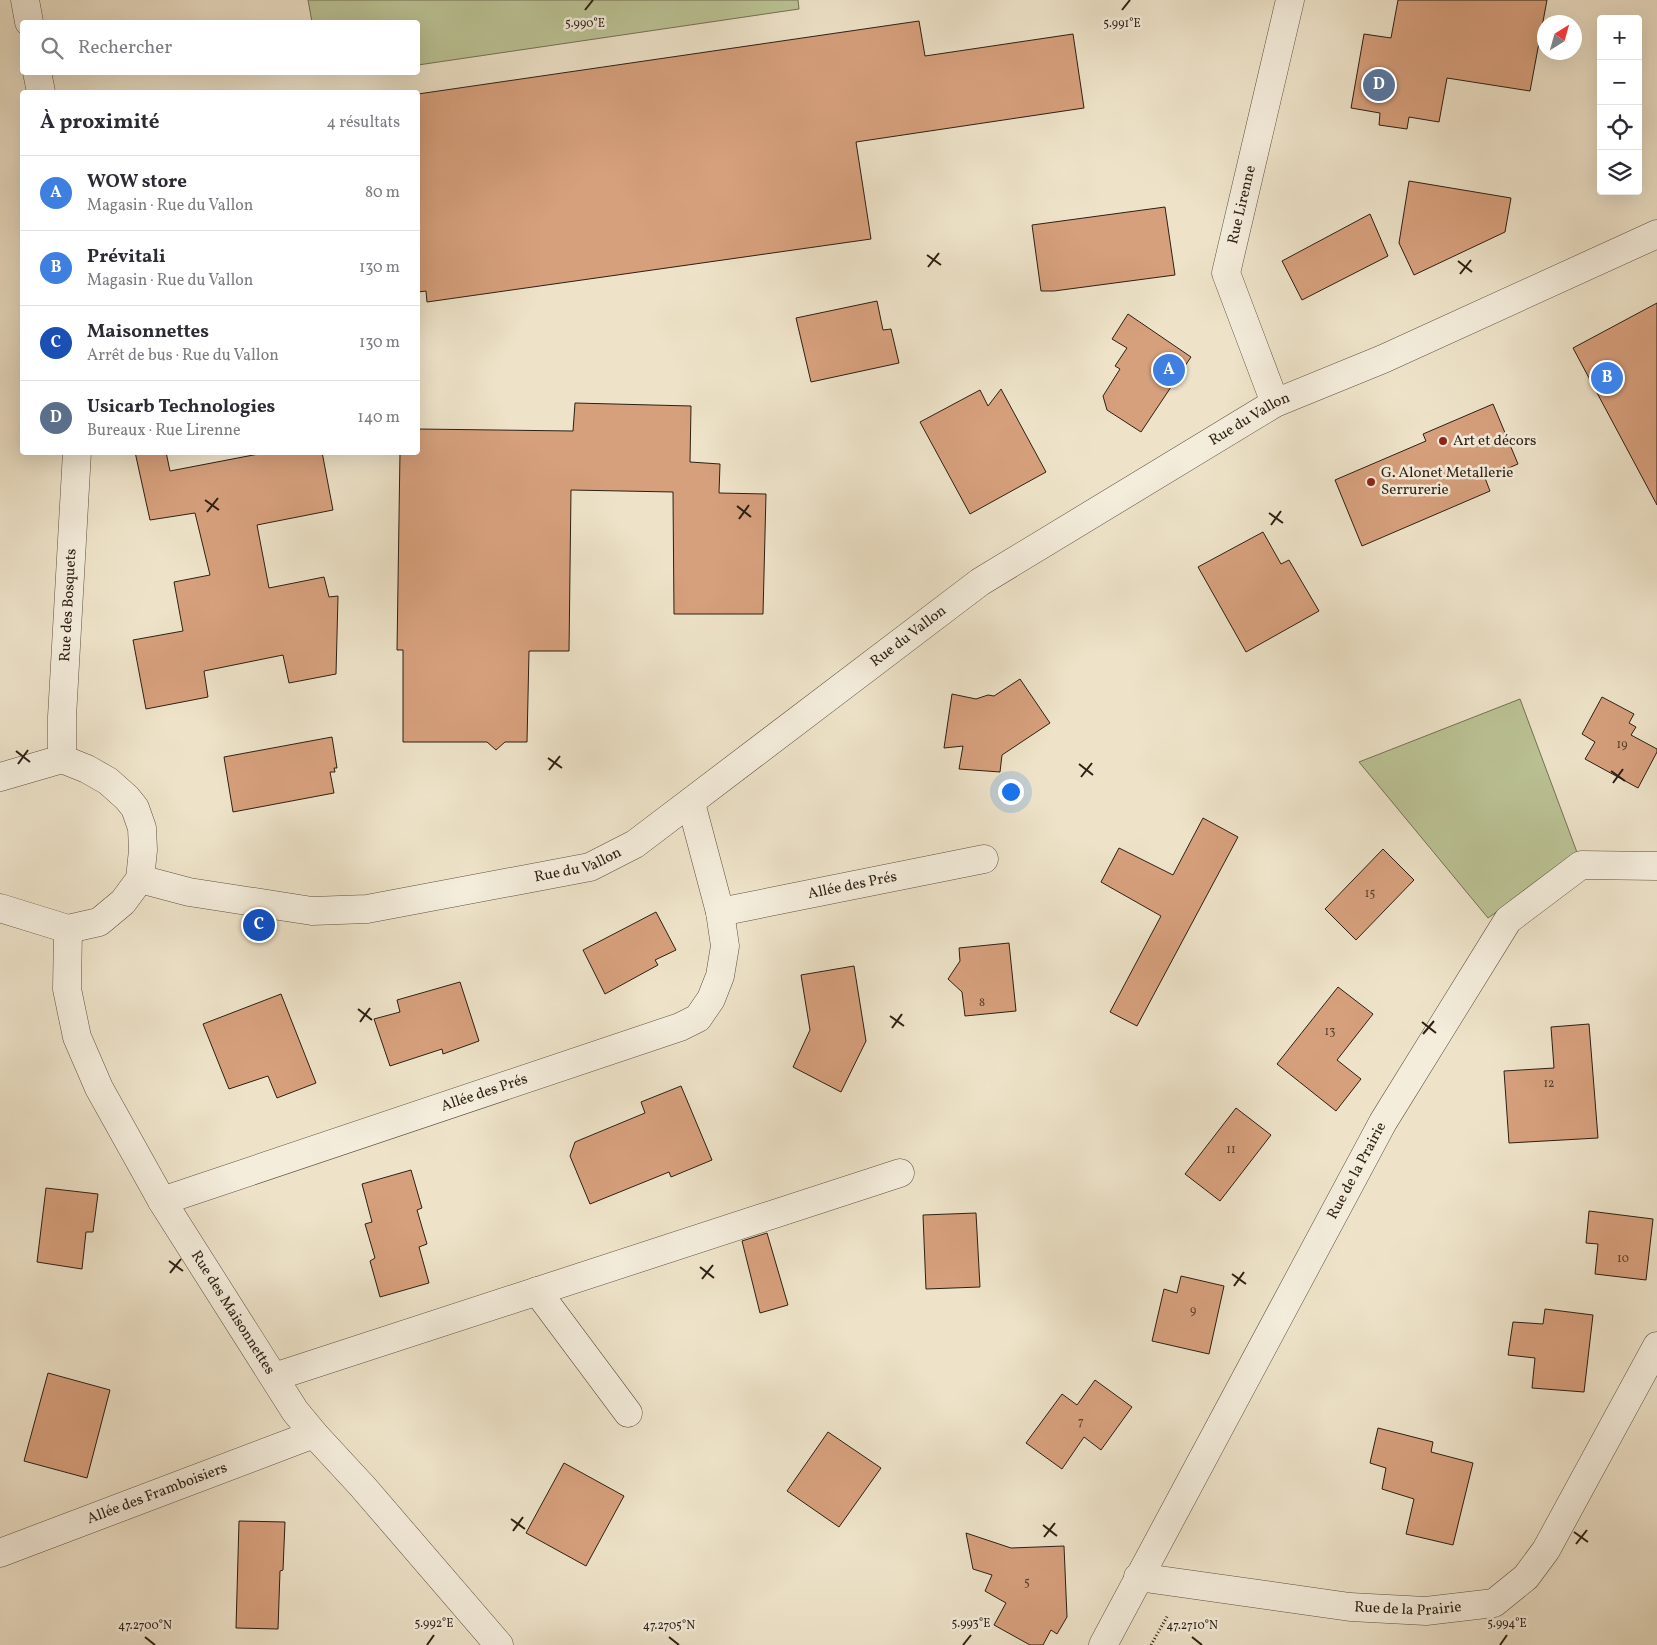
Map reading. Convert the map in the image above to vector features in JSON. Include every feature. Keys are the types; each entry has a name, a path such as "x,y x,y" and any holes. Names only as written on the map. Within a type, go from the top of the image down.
{"street":[{"path":"25,0 29,20"},
{"name":"Rue Lirenne","path":"1275,403 1226,273 1290,0"},
{"path":"38,75 41,90"},
{"name":"Rue du Vallon","path":"140,878 189,892 312,911 367,910 590,867 635,844 980,582 1275,403 1383,358 1657,234"},
{"name":"Rue des Bosquets","path":"62,759 62,717 77,455"},
{"path":"0,777 62,759 87,768 108,781 135,808 142,828 143,850 140,878 123,902 98,922 68,930 0,908"},
{"name":"Allée des Prés","path":"162,1201 680,1027 698,1018 711,999 720,976 724,946 720,912 691,803"},
{"name":"Allée des Prés","path":"720,912 984,859"},
{"name":"Rue de la Prairie","path":"1103,1645 1383,1122 1508,920 1581,865 1657,866"},
{"name":"Rue des Maisonnettes","path":"68,930 67,989 77,1037 99,1088 162,1201 295,1410 499,1645"},
{"path":"274,1377 900,1173"},
{"path":"537,1291 628,1413"},
{"name":"Rue de la Prairie","path":"1138,1577 1350,1607 1426,1611 1494,1603 1526,1577 1546,1550 1657,1346"},
{"name":"Allée des Framboisiers","path":"0,1553 314,1434"}],"green space":[{"path":"308,0 798,0 799,9 420,65 420,20 312,20"},
{"path":"1520,699 1578,855 1488,918 1359,762"}],"building":[{"path":"1398,0 1547,0 1544,15 1537,15 1537,54 1530,91 1447,78 1439,122 1409,117 1407,129 1379,125 1380,113 1351,108 1364,34 1391,38"},
{"path":"919,21 925,56 1073,34 1084,108 856,142 871,239 427,302 426,291 420,292 420,94"},
{"path":"1409,181 1511,198 1505,232 1414,275 1399,243"},
{"path":"1165,207 1175,275 1054,291 1041,291 1032,225"},
{"path":"1370,214 1388,256 1302,300 1282,261"},
{"path":"877,301 883,330 891,329 899,363 811,382 796,318"},
{"path":"1657,303 1657,505 1573,348"},
{"path":"1128,314 1191,357 1141,432 1107,410 1103,396 1120,369 1115,366 1127,348 1112,339"},
{"path":"1001,389 1046,472 970,514 920,422 980,390 988,406"},
{"path":"575,403 691,406 690,462 720,464 719,493 766,494 763,614 674,614 673,492 571,490 569,651 529,651 527,742 505,742 496,750 487,742 403,742 403,650 397,650 400,455 420,455 420,429 573,431"},
{"path":"1493,404 1518,464 1485,478 1490,491 1362,546 1335,480 1426,441 1423,434"},
{"path":"136,455 167,455 170,471 253,455 323,455 333,510 257,525 269,588 324,577 329,597 338,596 336,674 289,683 283,655 204,671 208,697 146,709 133,640 183,631 174,582 210,575 195,513 150,520"},
{"path":"1263,532 1281,564 1289,560 1319,611 1246,652 1198,567"},
{"path":"1020,679 1050,723 1002,755 1000,772 959,769 963,746 944,748 952,694 976,699 988,695 994,696"},
{"path":"1602,697 1634,714 1629,723 1636,727 1631,735 1657,749 1638,788 1585,759 1595,742 1582,734"},
{"path":"332,737 337,768 334,768 335,772 330,772 334,793 233,812 224,757"},
{"path":"1203,818 1238,837 1137,1026 1110,1012 1161,916 1101,882 1119,848 1173,875"},
{"path":"1383,849 1414,880 1356,940 1325,909"},
{"path":"656,912 676,950 655,960 658,965 605,994 583,950"},
{"path":"1009,943 1016,1011 965,1016 962,992 948,979 960,961 959,948"},
{"path":"854,966 866,1041 841,1092 793,1067 810,1030 801,975"},
{"path":"460,982 479,1041 443,1054 442,1049 390,1066 374,1019 400,1012 397,1000"},
{"path":"1338,987 1373,1014 1337,1060 1361,1079 1336,1111 1277,1064"},
{"path":"281,994 316,1083 277,1098 268,1076 229,1089 203,1024"},
{"path":"1589,1024 1598,1138 1509,1143 1504,1071 1554,1068 1551,1027"},
{"path":"681,1086 712,1160 671,1177 669,1172 590,1204 570,1156 575,1142 645,1113 641,1102"},
{"path":"1236,1108 1271,1135 1220,1201 1185,1174"},
{"path":"411,1170 422,1208 417,1210 427,1244 419,1247 429,1283 380,1297 370,1261 375,1258 365,1224 372,1222 362,1184"},
{"path":"46,1188 98,1194 93,1232 86,1232 82,1269 37,1262"},
{"path":"1589,1211 1653,1219 1646,1280 1595,1274 1598,1244 1586,1243"},
{"path":"976,1213 980,1287 926,1289 923,1215"},
{"path":"767,1233 788,1305 760,1313 742,1241"},
{"path":"1181,1276 1224,1286 1209,1354 1152,1341 1164,1289 1177,1293"},
{"path":"1545,1309 1593,1315 1584,1392 1532,1388 1535,1358 1508,1355 1513,1322 1543,1324"},
{"path":"48,1373 110,1390 87,1478 24,1461"},
{"path":"1095,1380 1132,1407 1101,1450 1084,1437 1062,1469 1026,1443 1062,1394 1077,1405"},
{"path":"1378,1428 1433,1442 1431,1452 1473,1463 1453,1545 1406,1534 1414,1499 1382,1489 1386,1468 1370,1463"},
{"path":"828,1432 881,1468 839,1527 787,1491"},
{"path":"564,1463 624,1496 586,1566 526,1533"},
{"path":"239,1521 285,1522 283,1570 280,1571 278,1629 236,1628"},
{"path":"966,1533 1011,1548 1064,1546 1067,1617 1057,1634 1051,1630 1043,1645 1030,1645 994,1625 1006,1603 985,1591 992,1575 973,1569"}],"place":[{"name":"Usicarb Technologies","path":"1379,85"},
{"name":"WOW store","path":"1169,370"},
{"name":"Prévitali","path":"1607,378"},
{"name":"Art et décors","path":"1443,441"},
{"name":"G. Alonet Metallerie Serrurerie","path":"1371,482"},
{"name":"Maisonnettes","path":"259,925"}]}
